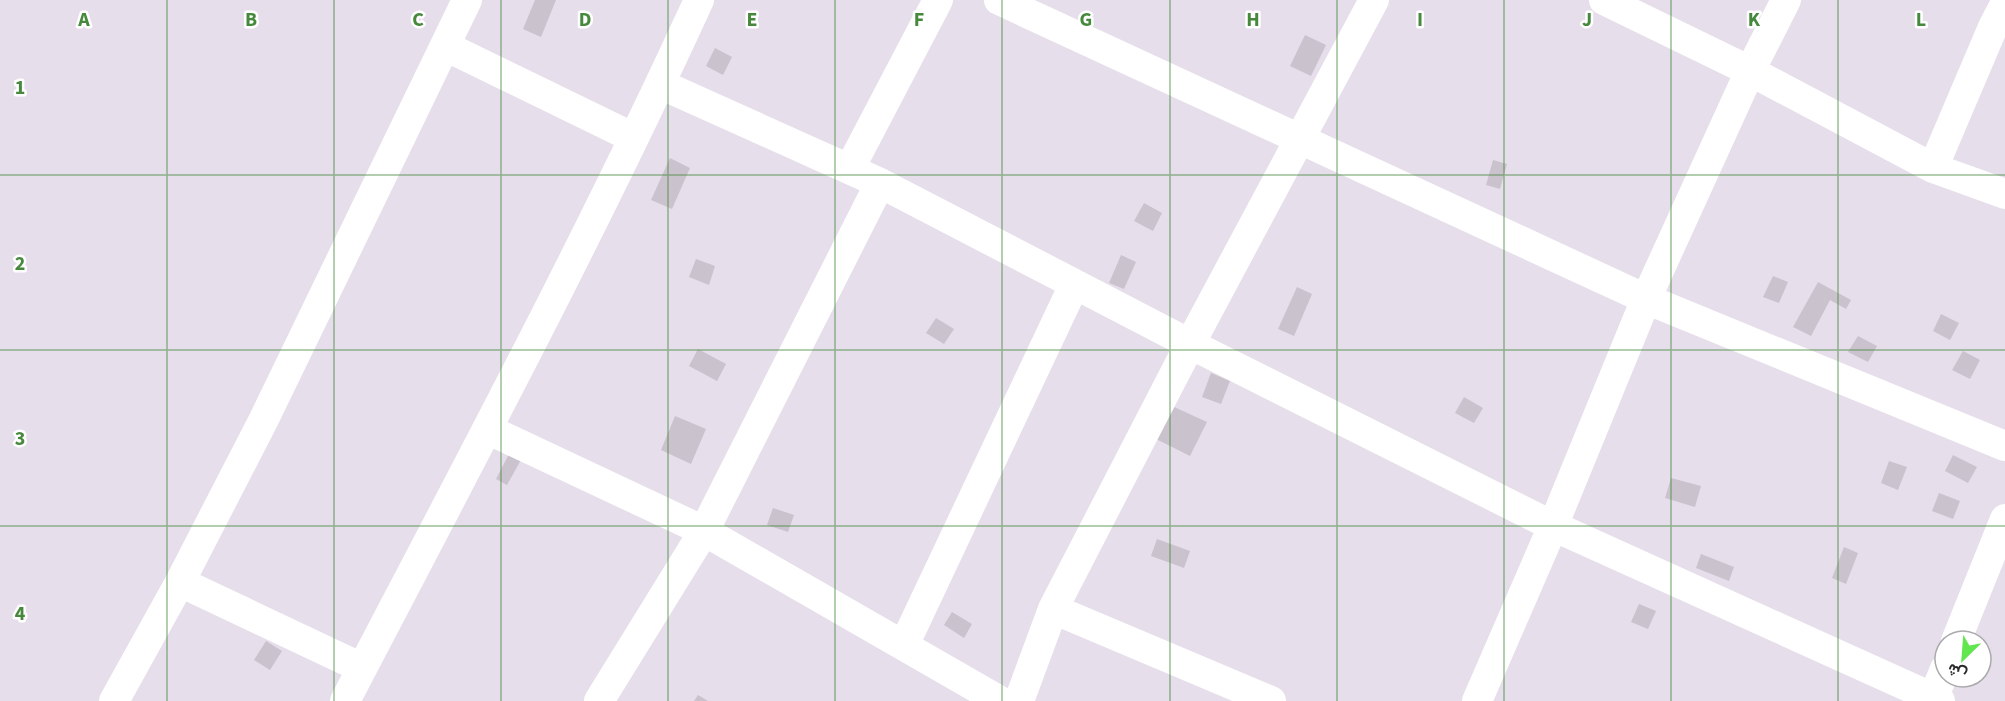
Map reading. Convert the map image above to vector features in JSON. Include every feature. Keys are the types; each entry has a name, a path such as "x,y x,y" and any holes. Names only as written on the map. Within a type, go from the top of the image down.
{"street":[{"path":"114,701 180,582 264,419 466,0"},
{"path":"345,701 487,429 660,84 699,0"},
{"path":"850,168 938,0"},
{"path":"999,0 1646,299 2005,446"},
{"path":"1019,701 1053,609 1190,344 1374,0"},
{"path":"1604,0 1750,71 1933,168 2005,194"},
{"path":"1477,701 1553,526 1646,299 1750,71 1786,0"},
{"path":"1933,168 2005,4"},
{"path":"445,46 633,138"},
{"path":"660,84 850,168 1074,285 1553,526 1935,700"},
{"path":"599,701 704,531 880,183"},
{"path":"904,645 1074,285"},
{"path":"487,429 704,531 1000,701"},
{"path":"1961,629 2005,519"},
{"path":"180,582 362,668"},
{"path":"1053,609 1271,701"}],"building":[{"path":"535,0 556,0 541,37 523,29"},
{"path":"1305,35 1326,45 1311,76 1290,66"},
{"path":"715,48 732,57 723,75 706,66"},
{"path":"670,158 690,168 672,209 651,200"},
{"path":"1493,160 1507,164 1500,189 1486,185"},
{"path":"1144,203 1162,213 1153,231 1134,221"},
{"path":"1121,255 1136,262 1124,289 1109,283"},
{"path":"696,259 715,266 709,285 689,277"},
{"path":"1773,276 1788,282 1779,303 1763,297"},
{"path":"1818,282 1851,300 1846,309 1830,300 1811,336 1793,327"},
{"path":"1297,287 1312,294 1294,336 1278,329"},
{"path":"1941,314 1959,323 1950,340 1933,331"},
{"path":"936,318 954,329 944,344 926,333"},
{"path":"1858,336 1877,346 1868,362 1848,352"},
{"path":"698,349 726,364 717,381 689,366"},
{"path":"1963,351 1980,360 1970,379 1952,370"},
{"path":"1211,373 1230,381 1221,404 1202,397"},
{"path":"1464,397 1483,408 1474,423 1455,413"},
{"path":"1172,406 1207,422 1190,456 1156,439"},
{"path":"675,416 706,429 691,464 661,450"},
{"path":"510,452 522,458 507,485 496,479"},
{"path":"1953,455 1977,467 1968,483 1945,471"},
{"path":"1889,461 1907,467 1898,490 1881,483"},
{"path":"1671,478 1701,486 1695,507 1665,498"},
{"path":"1939,493 1960,501 1953,519 1932,511"},
{"path":"773,508 794,515 788,532 767,525"},
{"path":"1157,539 1190,551 1184,568 1151,556"},
{"path":"1844,547 1858,553 1846,584 1832,578"},
{"path":"1701,554 1734,567 1729,581 1696,568"},
{"path":"1639,604 1656,611 1648,629 1631,622"},
{"path":"952,612 972,624 964,638 944,625"},
{"path":"266,641 282,651 270,670 254,660"},
{"path":"698,695 708,701 694,701"}]}
